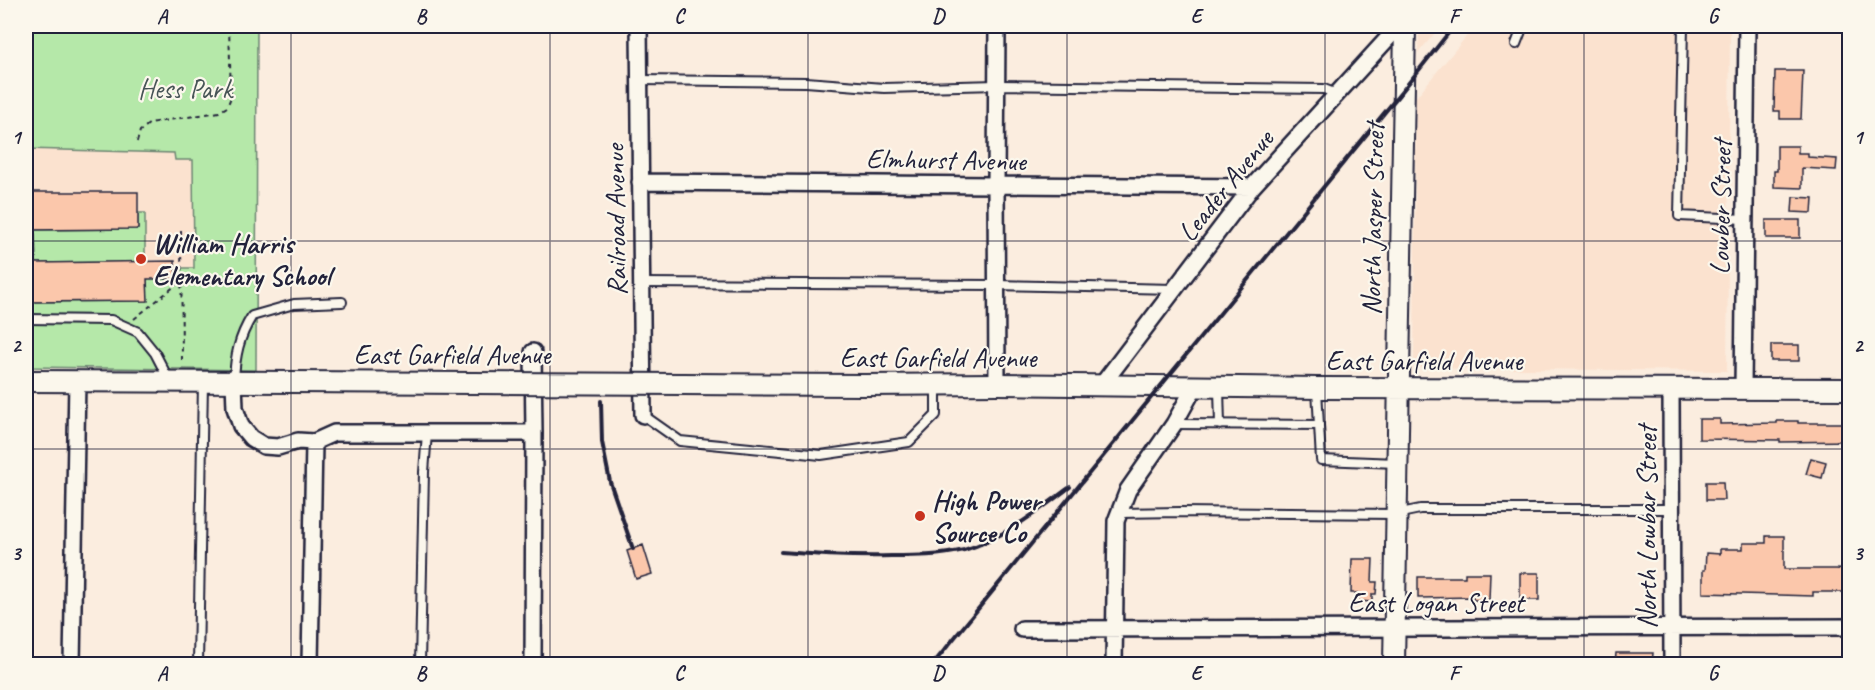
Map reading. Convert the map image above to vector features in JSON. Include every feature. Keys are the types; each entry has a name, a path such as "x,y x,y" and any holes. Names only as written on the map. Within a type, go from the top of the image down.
{"street":[{"name":"Railroad Avenue","path":"639,26 644,415"},
{"path":"997,26 998,384"},
{"name":"Leader Avenue","path":"1101,386 1252,187 1399,26"},
{"name":"North Jasper Street","path":"1394,664 1405,26"},
{"name":"Lowber Street","path":"1743,389 1747,26"},
{"name":"Elmhurst Avenue","path":"640,182 1252,187"},
{"path":"533,352 533,664"},
{"name":"East Garfield Avenue","path":"26,381 998,384 1398,389 1850,389"},
{"path":"72,664 77,381"},
{"path":"234,382 235,408 241,426 251,438 264,446 278,447 298,441 314,442 334,433 534,433"},
{"path":"1114,664 1116,521 1128,490 1174,424 1194,388"},
{"name":"North Lowbar Street","path":"1671,390 1672,664"},
{"path":"310,664 314,442"},
{"name":"East Logan Street","path":"1022,629 1850,627"}],"lane":[{"path":"1516,44 1523,26"},
{"path":"1683,26 1679,216 1745,219"},
{"path":"639,80 806,82 884,88 997,85 1324,89 1337,94"},
{"path":"641,283 997,285 1175,289"},
{"path":"234,382 238,346 243,330 252,316 294,304 342,302"},
{"path":"26,319 111,320 138,332 155,353 170,381"},
{"path":"198,664 203,382"},
{"path":"644,415 680,441 821,455 909,442 936,415 936,385"},
{"path":"1219,388 1221,424"},
{"path":"1317,388 1321,460 1397,463"},
{"path":"1174,424 1319,425"},
{"path":"420,664 424,472 427,433"},
{"path":"1119,513 1396,514 1420,509 1672,509"}],"path":[{"path":"137,142 140,131 150,123 219,112 227,107 231,97 229,26"},
{"path":"181,230 182,362"},
{"path":"134,319 181,281"}],"shaded area":[{"path":"1419,26 1441,26 1418,53"},
{"path":"1475,26 1730,26 1727,371 1414,368 1416,97"},
{"name":"William Harris Elementary School","path":"26,148 255,151 256,370 26,367"}],"green space":[{"name":"Hess Park","path":"26,26 257,26 256,370 26,367 26,302 147,301 147,279 175,268 194,268 193,160 175,160 174,153 26,149"},
{"path":"138,213 145,213 145,262 26,263 26,243 35,243 35,230 138,229"}],"building":[{"path":"1775,71 1803,71 1801,119 1780,119 1780,111 1774,111"},
{"path":"1777,146 1798,146 1798,153 1808,153 1808,157 1837,159 1836,170 1802,168 1802,188 1774,187 1774,171 1777,171"},
{"path":"26,192 138,192 138,229 26,230"},
{"path":"1793,197 1813,198 1812,213 1792,212"},
{"path":"1766,220 1800,220 1800,238 1766,238"},
{"path":"26,234 35,234 36,263 175,261 176,279 147,279 148,301 26,302"},
{"path":"1771,345 1799,345 1799,361 1771,361"},
{"path":"1699,419 1720,419 1720,424 1777,423 1777,421 1850,423 1850,441 1780,442 1780,440 1699,439"},
{"path":"1811,458 1826,462 1822,478 1806,474"},
{"path":"1706,482 1723,482 1724,500 1706,500"},
{"path":"1766,536 1784,536 1784,569 1850,570 1850,592 1813,592 1813,596 1703,593 1706,553 1720,554 1720,549 1743,549 1743,543 1766,543"},
{"path":"643,545 652,574 636,579 627,551"},
{"path":"1352,559 1373,559 1372,582 1377,582 1376,594 1372,594 1372,602 1358,601 1358,593 1351,593"},
{"path":"1465,573 1490,573 1489,600 1473,600 1473,597 1418,598 1418,577 1465,577"},
{"path":"1520,573 1539,573 1539,600 1520,600"},
{"path":"1616,653 1653,653 1652,664 1615,664"}],"railway":[{"path":"933,664 1454,26"},
{"path":"601,401 602,442 610,482 633,549"},
{"path":"781,552 850,556 909,556 937,555 964,550 993,539 1033,515 1070,487"}],"place":[{"name":"William Harris Elementary School","path":"141,259"},
{"name":"High Power Source Co","path":"920,516"}]}
